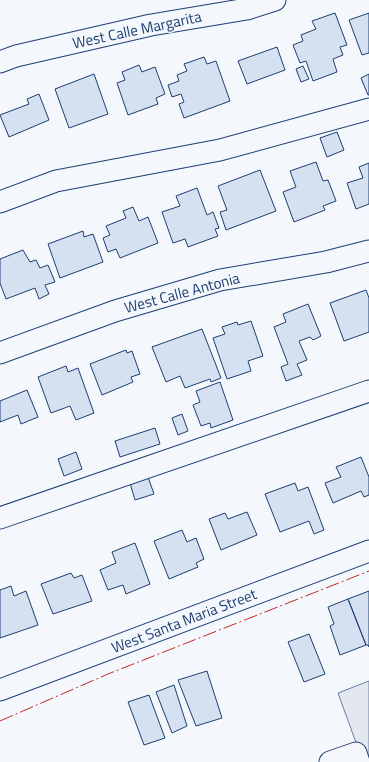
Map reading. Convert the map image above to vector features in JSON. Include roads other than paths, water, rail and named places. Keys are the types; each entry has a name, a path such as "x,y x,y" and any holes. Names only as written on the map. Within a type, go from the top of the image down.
{"street":[{"name":"West Calle Margarita","path":"0,62 16,56 151,25 248,8 275,0"},
{"path":"0,202 56,181 220,150 369,109"},
{"name":"West Calle Antonia","path":"0,353 116,311 220,280 326,262 369,251"},
{"path":"0,518 369,391"},
{"name":"West Santa Maria Street","path":"0,690 369,551"},
{"path":"330,762 356,753 359,762"}]}
